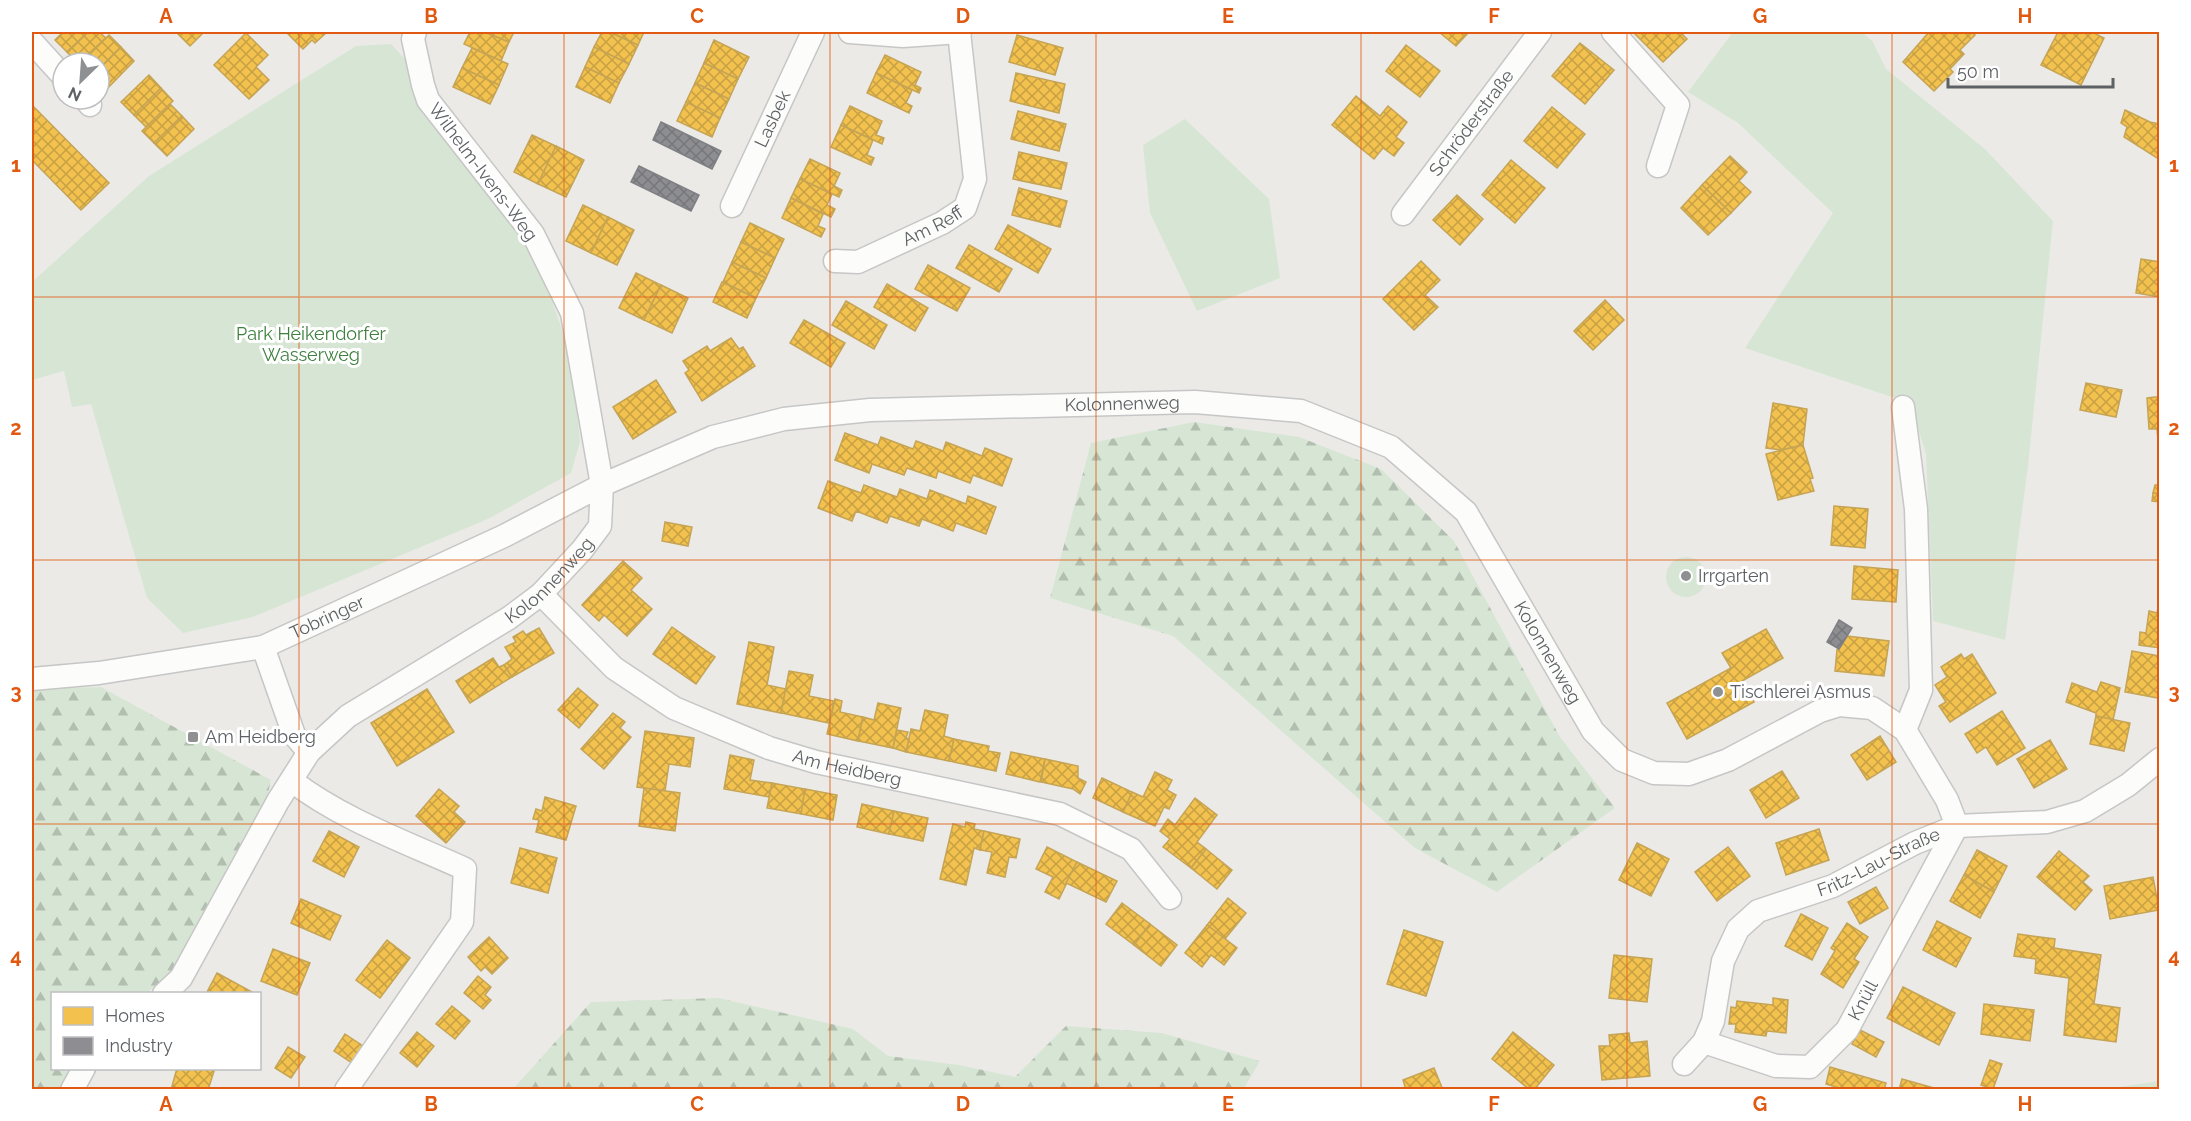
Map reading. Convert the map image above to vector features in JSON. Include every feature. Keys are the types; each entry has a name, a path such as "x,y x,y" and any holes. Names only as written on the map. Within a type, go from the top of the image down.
{"street":[{"name":"Lasbek","path":"732,206 813,32"},
{"path":"850,32 903,36 960,32"},
{"name":"Am Reff","path":"835,261 858,262 942,223 965,208 975,179 960,32"},
{"name":"Schröderstraße","path":"1403,214 1540,32"},
{"path":"1613,32 1678,105 1658,166"},
{"name":"Wilhelm-Ivens-Weg","path":"408,34 428,100 533,234 572,312 602,485"},
{"path":"32,42 51,63"},
{"name":"Kolonnenweg","path":"165,992 181,978 278,801 309,752 348,716 509,618 541,594 582,550 600,526 602,485 713,438 784,419 870,410 1195,402 1301,411 1391,447 1466,512 1593,731 1622,760 1653,773 1689,774 1728,760 1820,711 1839,705 1872,708 1905,730 1947,800 1957,826"},
{"path":"1903,407 1916,509 1921,690 1905,730"},
{"name":"Tobringer","path":"32,679 99,673 263,647 504,536 602,485"},
{"name":"Am Heidberg","path":"541,594 614,668 674,708 769,748 816,762 1060,814 1131,849 1170,898"},
{"path":"263,647 294,735 309,752"},
{"name":"Fritz-Lau-Straße","path":"1684,1064 1704,1042 1713,1021 1723,961 1738,928 1758,911 1833,886 1915,843 1957,826 2047,822 2085,811 2128,785 2160,759"},
{"path":"292,781 315,799 339,812 465,869 462,922 346,1089"},
{"name":"Knüll","path":"1704,1042 1776,1066 1810,1067 1847,1030 1957,826"},
{"path":"72,1089 83,1070"}],"green space":[{"path":"1733,32 1862,32 1873,42 1886,69 1985,149 2053,221 2028,466 2005,640 1933,621 1926,454 1910,403 1745,348 1833,213 1738,123 1688,92"},
{"name":"Park Heikendorfer Wasserweg","path":"391,44 406,60 415,96 423,114 510,217 547,286 561,327 574,380 580,442 571,473 488,519 253,617 183,633 147,598 91,404 72,407 64,371 32,380 32,282 149,176 356,46"},
{"path":"1185,119 1269,199 1280,278 1197,311 1150,213 1143,145"},
{"path":"1194,422 1299,437 1381,469 1454,541 1560,737 1615,808 1497,892 1415,848 1173,636 1050,598 1091,443"},
{"name":"Irrgarten","path":"1686,557 1694,558 1700,563 1705,569 1705,585 1700,591 1694,596 1686,597 1678,596 1672,591 1667,585 1666,577 1667,569 1672,563 1678,558"},
{"path":"101,687 271,780 264,811 173,970 148,992 51,992 51,1070 74,1070 65,1089 32,1089 32,689"},
{"path":"719,998 853,1029 888,1056 959,1065 1015,1077 1066,1026 1162,1033 1260,1061 1243,1090 513,1089 591,1002"},
{"path":"2159,1081 2159,1089 2107,1089"}],"building: Homes":[{"path":"63,32 88,32 68,51 55,40"},
{"path":"88,32 99,32 106,38 91,51 68,51"},
{"path":"176,32 204,32 190,46"},
{"path":"286,32 326,33 315,43 312,40 303,49"},
{"path":"470,32 485,32 509,42 501,61 464,44"},
{"path":"485,32 514,32 509,42"},
{"path":"602,32 610,32 638,45 629,64 594,47"},
{"path":"610,32 644,32 638,45"},
{"path":"1439,32 1469,32 1456,46"},
{"path":"1633,32 1680,32 1687,39 1663,62"},
{"path":"1929,32 1972,32 1975,35 1960,50 1964,54 1950,69 1953,72 1934,91 1903,62"},
{"path":"2058,32 2092,32 2104,38 2081,85 2041,65"},
{"path":"246,33 268,55 256,67 269,80 249,99 214,65"},
{"path":"109,35 121,47 111,57 111,51 92,51"},
{"path":"1017,35 1063,48 1055,75 1009,62"},
{"path":"714,40 749,57 738,79 704,63"},
{"path":"1580,43 1614,70 1585,104 1552,76"},
{"path":"1406,45 1440,71 1420,97 1386,71"},
{"path":"121,47 134,61 111,85 111,57"},
{"path":"594,47 629,64 619,83 585,67"},
{"path":"472,48 508,64 499,85 462,68"},
{"path":"885,55 921,72 915,85 921,88 919,93 876,73"},
{"path":"704,63 738,79 729,99 695,83"},
{"path":"585,67 619,83 610,103 576,87"},
{"path":"462,68 499,85 490,104 453,87"},
{"path":"876,73 912,90 906,103 912,106 909,113 867,93"},
{"path":"1016,73 1065,84 1059,113 1010,101"},
{"path":"149,75 161,88 134,115 121,102"},
{"path":"695,83 729,99 720,118 686,102"},
{"path":"161,88 173,101 146,127 134,115"},
{"path":"1356,96 1380,116 1388,106 1407,122 1396,137 1404,143 1394,156 1383,148 1374,159 1332,125"},
{"path":"686,102 720,118 712,137 677,121"},
{"path":"170,104 182,116 154,143 142,131"},
{"path":"32,105 109,183 81,210 32,160"},
{"path":"850,106 882,121 876,135 884,138 882,144 841,125"},
{"path":"1552,107 1585,134 1557,168 1524,141"},
{"path":"2125,110 2150,122 2160,124 2160,160 2124,137 2127,127 2121,123"},
{"path":"1018,111 1066,124 1059,151 1011,139"},
{"path":"182,116 194,129 167,156 154,143"},
{"path":"841,125 873,140 867,155 874,158 871,165 831,147"},
{"path":"532,135 556,146 538,184 514,172"},
{"path":"556,146 584,160 566,197 538,184"},
{"path":"1019,152 1067,163 1061,189 1013,179"},
{"path":"1730,156 1747,172 1739,181 1751,192 1731,213 1702,185"},
{"path":"810,159 840,173 834,186 842,190 839,197 800,179"},
{"path":"1511,160 1545,188 1515,223 1482,195"},
{"path":"800,179 832,194 827,205 835,209 831,217 791,198"},
{"path":"1702,185 1731,213 1708,235 1681,208"},
{"path":"1019,188 1067,201 1060,227 1012,215"},
{"path":"1457,195 1483,219 1460,245 1433,220"},
{"path":"791,198 823,214 818,226 825,229 821,237 782,218"},
{"path":"583,205 608,217 591,253 566,241"},
{"path":"608,217 634,230 617,265 591,253"},
{"path":"750,223 784,239 775,258 741,242"},
{"path":"1008,225 1051,249 1038,273 995,249"},
{"path":"741,242 775,258 766,278 732,262"},
{"path":"969,245 1012,269 999,292 956,268"},
{"path":"2141,259 2160,262 2160,297 2136,293"},
{"path":"1421,261 1440,280 1425,295 1438,307 1414,330 1383,299"},
{"path":"732,262 766,278 756,298 723,282"},
{"path":"928,265 970,288 957,311 915,289"},
{"path":"636,273 661,285 644,320 619,308"},
{"path":"722,282 756,298 747,318 713,302"},
{"path":"887,284 928,308 915,331 874,307"},
{"path":"661,285 688,298 672,333 644,320"},
{"path":"1605,300 1624,320 1593,350 1574,331"},
{"path":"846,301 887,325 874,349 832,325"},
{"path":"804,320 845,343 831,367 790,343"},
{"path":"731,338 739,349 743,347 755,366 702,401 685,373 689,370 683,361 707,346 710,351"},
{"path":"656,380 676,412 633,439 613,407"},
{"path":"2086,383 2122,390 2116,417 2080,410"},
{"path":"2160,397 2160,463 2157,429 2149,429 2147,398"},
{"path":"1773,403 1807,409 1803,445 1781,450 1766,448"},
{"path":"845,433 878,445 881,437 913,449 916,441 943,451 946,442 982,456 985,448 1012,459 1002,486 973,475 970,483 938,471 936,478 907,468 904,475 872,464 869,473 835,460"},
{"path":"1803,445 1813,478 1810,479 1814,491 1778,500 1766,454"},
{"path":"828,481 861,493 864,485 897,497 900,489 927,499 930,490 966,504 968,496 996,507 986,534 956,523 953,531 922,519 919,526 890,516 887,523 856,511 852,521 818,508"},
{"path":"2155,485 2160,485 2160,494 2153,493"},
{"path":"2153,493 2160,494 2160,502 2152,501"},
{"path":"1834,506 1868,509 1865,548 1831,545"},
{"path":"665,522 692,527 688,546 662,541"},
{"path":"623,561 642,578 631,590 652,609 627,636 604,615 599,621 582,605"},
{"path":"1854,566 1898,570 1896,602 1852,599"},
{"path":"2160,598 2160,648 2139,645 2140,632 2146,633 2149,611 2157,613"},
{"path":"672,627 715,657 696,684 653,654"},
{"path":"539,628 554,653 512,677 504,665 512,659 505,647 516,642 513,637 523,631 526,635"},
{"name":"Tischlerei Asmus","path":"1766,629 1783,658 1742,681 1754,702 1687,739 1667,703 1731,668 1722,653"},
{"path":"1847,636 1889,641 1884,676 1835,671 1837,650"},
{"path":"749,642 774,647 767,685 786,689 781,713 737,704"},
{"path":"2132,651 2160,656 2158,698 2125,692"},
{"path":"1961,654 1964,659 1972,654 1996,693 1950,722 1939,706 1946,702 1935,685 1947,677 1941,667"},
{"path":"493,658 499,667 504,665 512,677 470,703 456,681"},
{"path":"789,671 813,675 809,696 834,701 829,723 781,713"},
{"path":"2101,682 2120,688 2113,720 2096,716 2096,713 2066,702 2072,683 2097,692"},
{"path":"578,688 598,705 579,728 558,710"},
{"path":"427,689 454,732 397,766 371,723"},
{"path":"835,699 842,701 840,712 863,717 858,741 827,734"},
{"path":"878,703 901,708 893,748 858,741 863,717 874,720"},
{"path":"925,710 948,715 944,736 954,739 949,761 906,752 911,729 920,731"},
{"path":"2002,711 2025,748 1997,765 1986,747 1977,753 1965,734"},
{"path":"613,713 625,722 620,728 631,737 604,769 581,749"},
{"path":"2096,716 2130,723 2124,751 2090,744"},
{"path":"897,730 908,732 906,752 893,748"},
{"path":"645,731 694,738 690,767 669,764 665,791 637,787"},
{"path":"1880,736 1896,762 1867,780 1851,755"},
{"path":"954,739 989,746 988,751 1000,753 996,771 949,761"},
{"path":"2050,740 2067,769 2034,788 2017,759"},
{"path":"1011,752 1045,759 1040,782 1006,774"},
{"path":"730,755 754,760 750,780 772,783 769,797 724,789"},
{"path":"1045,759 1078,766 1078,778 1086,782 1080,794 1073,789 1041,782"},
{"path":"1782,771 1799,798 1766,818 1750,790"},
{"path":"1155,772 1172,780 1167,790 1176,795 1169,809 1164,807 1155,826 1123,812 1132,792 1143,797"},
{"path":"1102,778 1132,792 1123,812 1093,798"},
{"path":"772,783 805,789 801,814 767,808"},
{"path":"644,788 680,793 675,831 639,826"},
{"path":"439,789 459,806 454,812 465,822 446,843 416,816"},
{"path":"805,789 837,795 833,820 801,814"},
{"path":"545,797 576,806 566,840 536,832 539,820 533,819 536,809 542,811"},
{"path":"1195,798 1217,815 1197,842 1206,849 1191,868 1163,847 1170,839 1160,831 1168,819 1175,825"},
{"path":"862,804 894,811 889,834 857,827"},
{"path":"894,811 928,818 923,841 889,834"},
{"path":"966,822 975,824 974,829 984,831 980,850 974,848 966,885 940,879 953,824 965,827"},
{"path":"1819,829 1829,860 1786,875 1776,843"},
{"path":"329,831 359,847 344,877 313,861"},
{"path":"984,831 1020,839 1016,858 1009,857 1005,877 987,873 992,852 980,850"},
{"path":"1637,843 1669,859 1651,896 1619,880"},
{"path":"1047,847 1077,862 1059,899 1045,892 1053,877 1036,869"},
{"path":"1728,847 1750,876 1717,901 1695,872"},
{"path":"520,848 557,858 548,893 511,883"},
{"path":"1206,849 1232,870 1217,889 1191,868"},
{"path":"1977,850 2007,866 1994,892 1964,875"},
{"path":"2059,851 2089,876 2083,882 2092,890 2075,910 2037,877"},
{"path":"1077,862 1117,881 1106,902 1066,883"},
{"path":"1964,875 1994,892 1980,918 1950,901"},
{"path":"2153,877 2159,910 2110,919 2104,886"},
{"path":"1876,887 1888,908 1860,924 1848,902"},
{"path":"1228,898 1246,913 1225,939 1207,925"},
{"path":"301,899 341,916 330,940 291,923"},
{"path":"1122,903 1150,924 1134,945 1106,924"},
{"path":"1801,914 1828,928 1812,960 1785,946"},
{"path":"1937,921 1971,938 1956,967 1923,950"},
{"path":"1847,923 1868,937 1854,959 1859,962 1843,988 1821,974 1835,951 1831,948"},
{"path":"1150,924 1177,945 1161,966 1134,945"},
{"path":"1207,925 1237,948 1224,965 1211,955 1202,967 1185,953"},
{"path":"1404,930 1443,942 1426,996 1387,984"},
{"path":"2018,934 2055,939 2054,948 2101,955 2094,1004 2120,1008 2116,1042 2064,1035 2069,978 2035,973 2036,959 2014,956"},
{"path":"489,937 508,958 492,974 485,967 481,971 468,957"},
{"path":"387,940 410,958 380,998 356,980"},
{"path":"273,949 310,963 297,995 261,981"},
{"path":"1614,955 1652,959 1647,1002 1609,998"},
{"path":"217,973 252,992 207,992"},
{"path":"478,976 491,987 485,995 491,1000 483,1009 464,993"},
{"path":"1903,987 1955,1013 1939,1045 1887,1018"},
{"path":"1773,998 1788,1000 1786,1033 1767,1031 1766,1036 1735,1032 1736,1024 1729,1024 1731,1007 1736,1008 1737,1001 1773,1005"},
{"path":"1984,1004 2034,1010 2030,1041 1981,1034"},
{"path":"452,1006 470,1021 455,1039 436,1024"},
{"path":"1860,1030 1884,1042 1876,1057 1852,1044"},
{"path":"417,1032 434,1046 417,1067 400,1053"},
{"path":"1513,1032 1554,1065 1534,1090 1530,1090 1492,1059"},
{"path":"1629,1033 1630,1043 1647,1041 1650,1076 1602,1080 1599,1046 1610,1046 1609,1035"},
{"path":"345,1034 363,1046 352,1063 334,1051"},
{"path":"288,1047 305,1057 291,1078 275,1068"},
{"path":"1990,1060 2002,1064 1993,1089 1981,1085"},
{"path":"1830,1067 1886,1083 1884,1090 1846,1090 1826,1084"},
{"path":"1434,1068 1443,1090 1406,1090 1403,1080"},
{"path":"176,1070 214,1070 208,1090 171,1090"},
{"path":"1902,1079 1941,1090 1899,1090"}],"building: Industry":[{"path":"661,122 721,151 712,169 653,140"},
{"path":"639,166 699,195 691,211 631,182"},
{"path":"1839,620 1852,628 1839,649 1827,642"}],"place":[{"name":"Irrgarten","path":"1686,576"},
{"name":"Tischlerei Asmus","path":"1718,692"},
{"name":"Am Heidberg","path":"193,737"}]}
